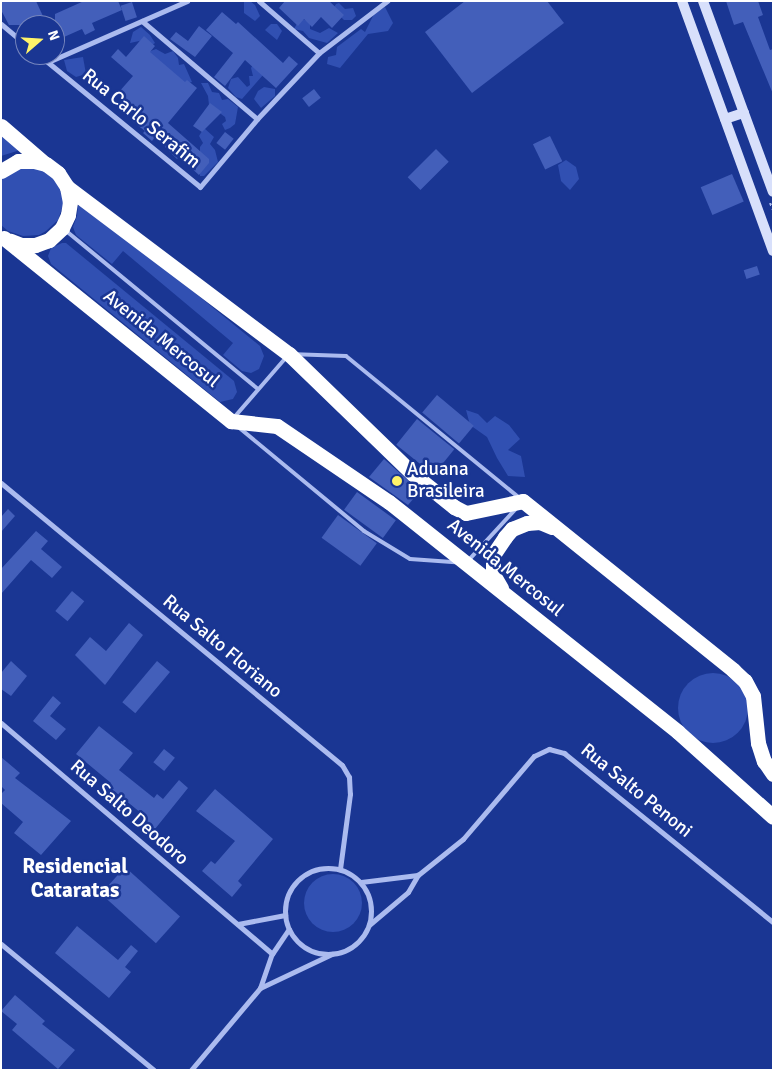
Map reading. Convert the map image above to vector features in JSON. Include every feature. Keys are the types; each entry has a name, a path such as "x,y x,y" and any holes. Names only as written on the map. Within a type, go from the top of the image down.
{"highway":[{"name":"Avenida Mercosul","path":"1,126 58,173 67,187 289,354 413,474 454,508 466,513 522,500"},
{"path":"1,171 18,161 34,160 46,164"},
{"path":"62,228 68,215 70,202 67,187"},
{"name":"Avenida Mercosul","path":"3,237 21,245 35,245 49,240 62,228"},
{"name":"Avenida Mercosul","path":"3,237 231,421 277,426 389,502 678,732 773,817"},
{"path":"522,500 745,681 753,696 758,743 764,761 773,774"},
{"path":"504,593 493,574 493,555 512,529 527,522 540,522 560,531"}],"main road":[{"path":"682,1 773,251"},
{"path":"703,1 773,192"},
{"path":"725,119 744,113"}],"street":[{"path":"65,55 187,1"},
{"path":"260,1 319,53"},
{"path":"142,21 257,119 319,53 387,1"},
{"path":"1,24 15,36"},
{"name":"Rua Carlo Serafim","path":"52,65 200,187 257,119"},
{"name":"Rua Salto Floriano","path":"1,484 342,765 349,777 350,794 340,869"},
{"name":"Rua Salto Deodoro","path":"1,724 272,954"},
{"name":"Rua Salto Penoni","path":"369,925 408,892 418,875 463,839 534,756 549,749 564,753 773,922"},
{"path":"260,988 332,954 346,951 358,943 369,925 371,903 368,892 361,882 340,869 326,867 312,870 300,877 291,888 286,901 286,916 289,929 304,947 318,953 332,954"},
{"path":"361,882 418,875"},
{"path":"238,924 286,916"},
{"path":"191,1070 260,988 272,954 289,929"},
{"path":"1,944 154,1070"}],"lane":[{"path":"62,228 258,389"},
{"path":"289,354 346,356 522,500 466,563 410,559 364,531 231,421 289,354"}],"shaded area":[{"path":"250,1 255,5 260,16 255,21 244,13 244,2"},
{"path":"339,3 345,9 353,8 356,16 352,20 344,20 333,9"},
{"path":"385,7 393,23 388,31 368,34 340,68 327,64 328,57 336,55 337,47 361,29 365,32 374,14"},
{"path":"300,18 310,22 310,29 320,33 329,28 338,33 327,43 309,38 303,31 294,29"},
{"path":"271,24 277,24 282,31 277,40 265,30"},
{"path":"141,27 150,35 155,43 152,45 144,40 130,43 133,32"},
{"path":"156,49 165,54 173,51 178,58 179,65 184,64 192,82 184,84 148,52"},
{"path":"83,57 86,74 76,77 67,71 65,60"},
{"path":"254,63 263,75 242,99 236,97 228,88 231,79 238,77 247,87 250,85 249,76 253,76 251,68"},
{"path":"201,83 208,83 212,92 219,93 222,100 228,99 238,107 235,124 230,128 225,130 222,124 226,121 225,117 209,105 208,96"},
{"path":"264,87 275,89 275,96 261,108 254,99 258,91"},
{"path":"204,128 214,137 210,144 215,150 218,162 204,176 200,176 200,147 203,143 199,136"},
{"path":"1,131 19,149 17,151 1,156"},
{"path":"566,160 576,167 579,179 570,190 561,181 558,165"},
{"path":"17,167 39,167 57,181 63,197 63,205 58,220 39,235 23,236 8,231 1,225 1,177"},
{"path":"86,204 260,346 264,356 259,369 251,373 242,371 223,355 233,343 123,251 112,264 76,235 73,227 78,206"},
{"path":"66,243 234,381 237,392 233,399 220,402 51,264 48,256 51,248"},
{"path":"466,410 478,414 487,423 495,416 509,425 520,439 508,450 521,456 525,477 508,476 487,437 470,425"},
{"path":"720,673 733,679 742,688 746,694 748,708 746,722 738,733 727,741 706,743 699,741 688,733 680,722 678,701 680,694 688,683 699,675"},
{"path":"327,874 339,874 354,882 362,897 362,909 354,924 339,932 327,932 312,924 304,909 304,897 312,882"}],"building":[{"path":"1,1 36,1 42,15 15,15 15,25 9,25 1,10"},
{"path":"84,1 118,1 122,10 92,23 95,30 85,35 82,29 65,37 65,15 55,14"},
{"path":"285,1 329,1 344,15 332,28 321,17 312,27 304,19 298,26 279,8"},
{"path":"465,1 547,1 564,23 472,93 425,32"},
{"path":"726,1 758,1 763,15 758,17 770,50 773,49 773,94 743,22 734,25"},
{"path":"132,2 137,17 126,21 121,6"},
{"path":"222,12 236,24 238,22 283,63 289,56 298,64 276,88 245,60 225,86 214,77 233,53 206,30"},
{"path":"199,26 212,36 195,57 170,39 176,32 188,41"},
{"path":"144,36 155,46 150,52 185,82 187,80 197,88 168,123 209,159 209,163 199,175 179,157 177,159 155,137 152,141 143,133 145,131 132,121 140,112 118,93 133,76 111,57 118,49 126,57"},
{"path":"314,89 321,98 309,107 302,98"},
{"path":"210,103 222,112 202,132 193,126"},
{"path":"225,132 234,139 225,150 216,143"},
{"path":"550,136 562,161 545,169 533,144"},
{"path":"436,149 449,162 420,190 408,177"},
{"path":"732,174 744,202 712,215 701,187"},
{"path":"757,266 760,275 746,279 744,270"},
{"path":"437,395 474,426 459,443 422,413"},
{"path":"417,419 454,449 434,475 396,445"},
{"path":"384,459 420,491 408,505 369,477"},
{"path":"357,492 396,520 383,538 344,510"},
{"path":"8,509 15,516 1,532 1,517"},
{"path":"338,515 377,543 360,566 322,538"},
{"path":"36,531 48,541 41,549 62,567 52,578 31,560 1,594 1,569"},
{"path":"72,591 84,601 68,621 55,611"},
{"path":"129,623 143,635 105,685 75,655 90,637 106,651"},
{"path":"11,661 27,676 11,696 1,689 1,673"},
{"path":"157,661 170,672 135,713 122,702"},
{"path":"53,696 61,703 50,716 66,729 56,740 33,721"},
{"path":"99,726 133,753 119,770 154,798 157,794 163,799 179,780 188,788 155,829 139,815 141,813 108,786 111,783 76,754"},
{"path":"164,749 175,758 164,771 153,762"},
{"path":"1,757 20,773 15,778 71,821 41,855 14,833 23,822 1,803 1,794 5,790 1,786"},
{"path":"215,789 273,839 238,881 242,885 232,897 202,871 211,861 215,864 235,841 196,811"},
{"path":"125,867 180,917 156,943 101,894"},
{"path":"77,926 118,960 131,945 138,951 125,967 131,972 109,998 55,953"},
{"path":"15,995 45,1021 42,1024 75,1050 58,1069 12,1030 17,1024 1,1011"}],"place":[{"name":"Aduana Brasileira","path":"397,481"}],"district":[{"name":"Residencial Cataratas","path":"75,878"}]}
